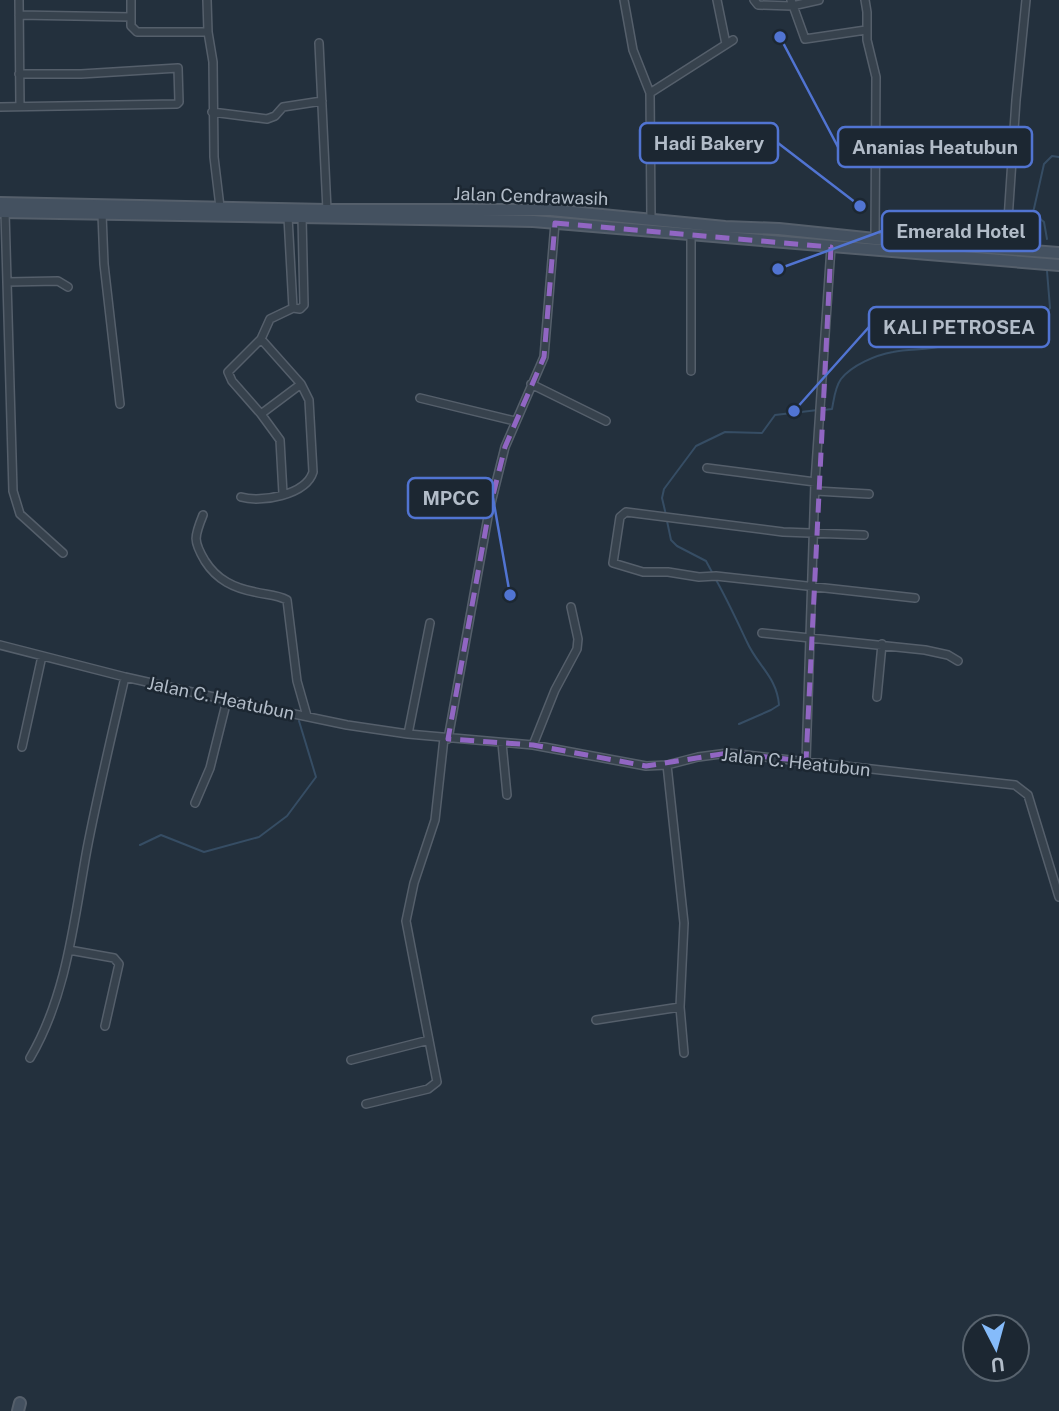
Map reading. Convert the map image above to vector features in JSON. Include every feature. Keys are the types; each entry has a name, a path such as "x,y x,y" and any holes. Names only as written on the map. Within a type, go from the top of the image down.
{"main road":[{"name":"Jalan Cendrawasih","path":"2,209 220,207 551,210 1059,253"},
{"name":"Jalan Cendrawasih","path":"2,209 102,214 555,223 1059,265"}],"street":[{"path":"19,0 20,106"},
{"path":"131,0 131,26 137,32 208,32"},
{"path":"207,0 213,62 214,157 220,207"},
{"path":"624,0 633,50 650,93 651,219"},
{"path":"650,93 729,42 717,0"},
{"path":"754,0 758,5 819,0"},
{"path":"865,0 866,30 876,76 875,239"},
{"path":"1006,250 1026,0"},
{"path":"792,3 805,39 866,30"},
{"path":"19,15 131,17"},
{"path":"319,43 327,210"},
{"path":"0,107 177,104 180,99 178,68 81,74 19,74"},
{"path":"212,112 267,119 275,116 283,107 323,101"},
{"path":"2,209 7,282 13,491 16,508 63,553"},
{"path":"102,214 104,264 120,404"},
{"path":"288,217 293,308"},
{"path":"283,494 280,440 228,374 234,364 261,339 270,319 293,308 300,309 304,305 302,217"},
{"path":"366,1104 428,1089 436,1082 406,916 435,820 446,739 489,511 505,447 545,350 555,223"},
{"path":"691,234 691,371"},
{"path":"806,761 816,486 831,247"},
{"path":"7,282 58,281 68,287"},
{"path":"241,497 260,500 283,494 309,481 313,472 309,396 261,339"},
{"path":"261,414 301,384"},
{"path":"531,384 606,421"},
{"path":"420,398 515,421"},
{"path":"707,468 869,494"},
{"path":"864,535 814,534 626,513 620,517 612,563 638,571 668,572 699,578 716,576 915,598"},
{"path":"202,515 196,531 196,545 216,576 226,583 255,593 277,595 286,600 297,681 307,716"},
{"path":"533,745 555,690 577,649 578,639 570,607"},
{"path":"408,734 430,623"},
{"path":"762,634 882,644 941,653 958,661"},
{"path":"877,697 882,644"},
{"name":"Jalan C. Heatubun","path":"0,645 227,700 408,734 533,745 624,763 667,765 711,754 727,753 1015,785 1028,795 1059,897"},
{"path":"22,747 42,656"},
{"path":"30,1058 49,1022 69,950 88,843 125,677"},
{"path":"195,803 210,768 227,700"},
{"path":"502,743 507,795"},
{"path":"667,765 684,923 680,1007 684,1054"},
{"path":"69,950 114,958 119,964 105,1026"},
{"path":"596,1020 680,1007"},
{"path":"351,1060 429,1040"}],"highlighted area":[{"path":"555,223 831,247 806,761 728,753 646,766 533,745 448,739 489,511 505,447 544,357"}],"waterway":[{"path":"1047,239 1044,222 1033,213 1044,164 1052,156 1059,157"},
{"path":"823,410 832,409 841,379 872,358 886,353 940,347 1044,317 1050,308 1047,271"},
{"path":"666,515 662,498 664,489 696,446 725,432 762,433 775,415 818,410"},
{"path":"667,521 671,540 706,561 713,574"},
{"path":"715,578 751,650 771,679 779,705 739,724"},
{"path":"140,845 161,835 204,852 259,837 287,816 316,777 299,721"}],"place":[{"name":"Ananias Heatubun","path":"780,37"},
{"name":"Hadi Bakery","path":"860,206"},
{"name":"Emerald Hotel","path":"778,269"},
{"name":"KALI PETROSEA","path":"794,411"},
{"name":"MPCC","path":"510,595"}]}
